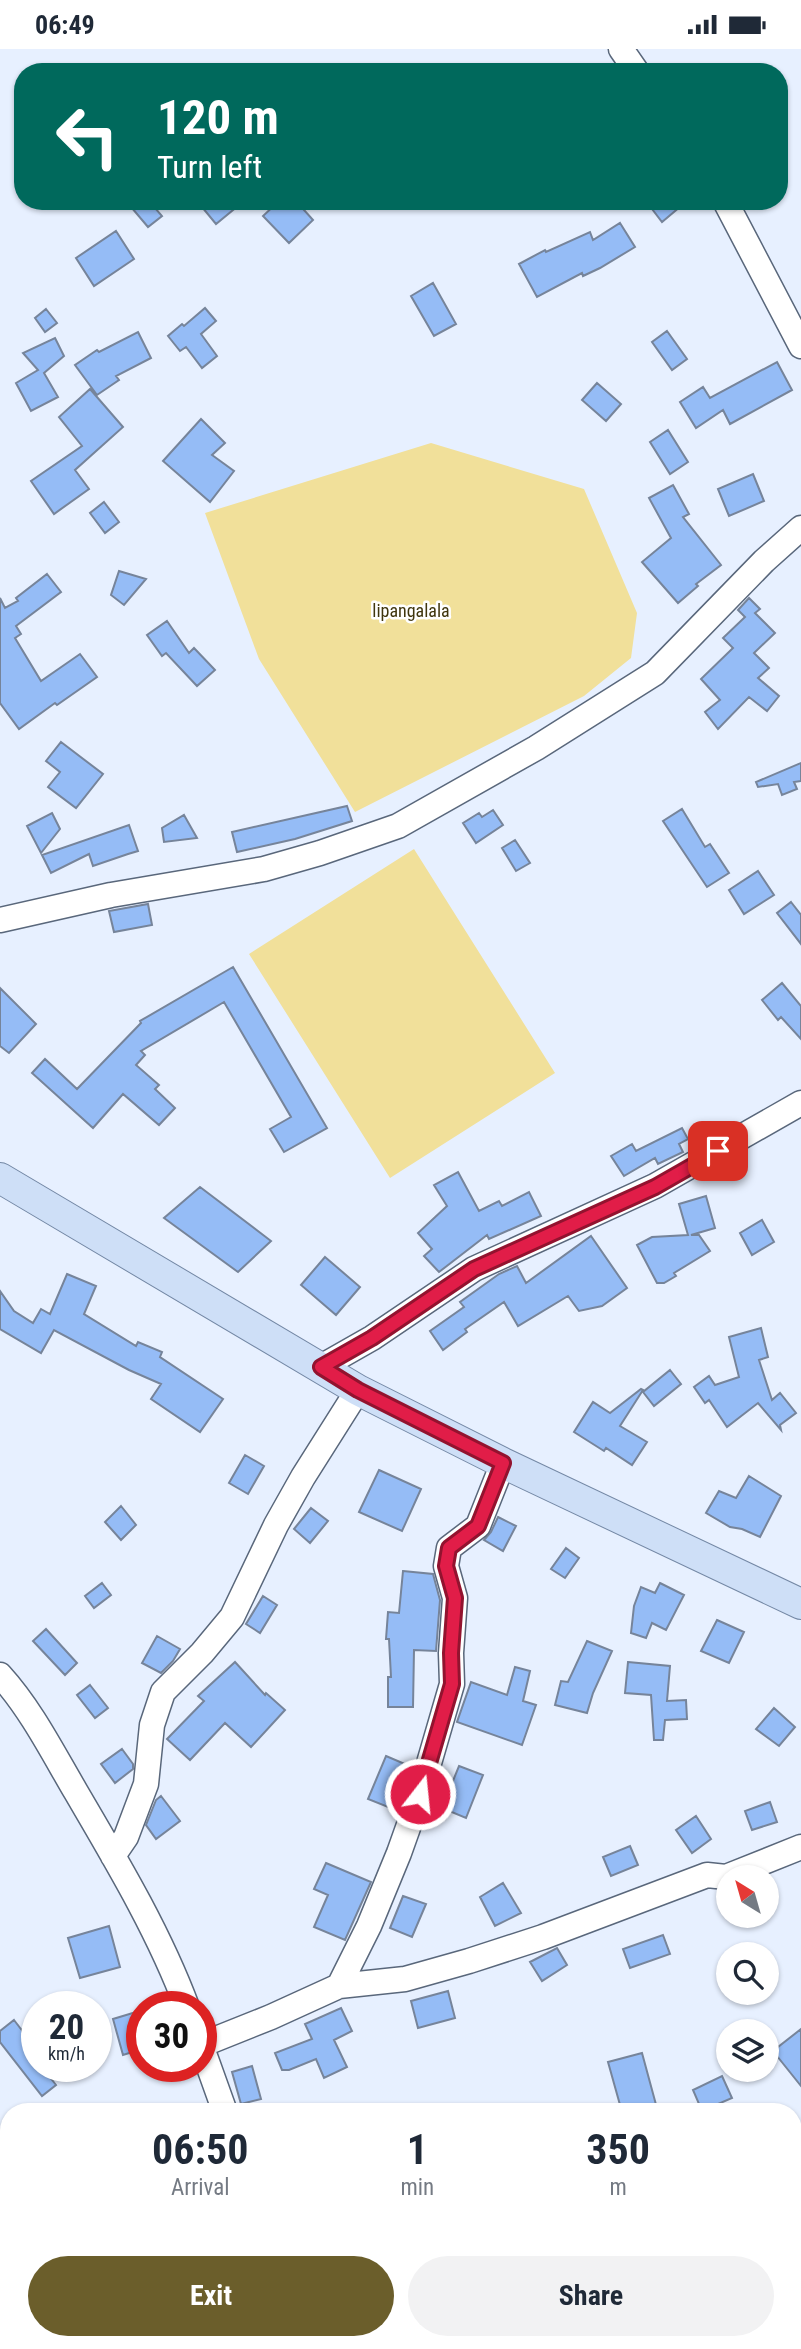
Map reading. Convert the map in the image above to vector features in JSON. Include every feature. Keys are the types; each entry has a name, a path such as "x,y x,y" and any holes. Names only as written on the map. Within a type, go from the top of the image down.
{"main road":[{"path":"0,1178 358,1390 503,1463 801,1604"}],"street":[{"path":"730,210 801,346"},
{"path":"0,920 111,895 264,869 320,853 398,825 536,748 654,673 764,561 801,528"},
{"path":"321,1367 372,1338 474,1269 655,1187 801,1103"},
{"path":"113,1856 126,1837 146,1784 152,1725 163,1692 202,1653 232,1617 303,1476 358,1390"},
{"path":"339,1986 369,1926 403,1841 420,1794 452,1684 455,1598 446,1566 449,1548 478,1526 503,1463"},
{"path":"0,1675 48,1743 113,1856 162,1947 180,1991"},
{"path":"217,2039 339,1986 405,1979 469,1961 543,1937 707,1875 726,1877 801,1847"},
{"path":"214,2082 222,2103"}],"green space":[{"name":"lipangalala","path":"431,443 584,489 637,613 631,658 584,696 355,812 259,659 205,513"},
{"path":"414,849 555,1073 390,1178 249,954"}],"building":[{"path":"134,210 157,210 162,216 148,227"},
{"path":"204,210 233,210 216,224"},
{"path":"269,210 304,210 313,220 289,243 263,216"},
{"path":"653,210 676,210 662,222"},
{"path":"620,223 635,247 600,268 583,276 582,273 537,297 519,264 590,232 593,240"},
{"path":"116,231 134,259 94,286 76,258"},
{"path":"433,283 456,324 434,336 411,296"},
{"path":"205,308 216,321 201,334 217,356 202,368 186,347 180,351 168,336"},
{"path":"46,309 57,323 45,332 35,318"},
{"path":"667,331 687,359 672,370 652,342"},
{"path":"138,332 151,358 116,376 119,380 97,395 75,365 97,350 99,352"},
{"path":"55,338 64,356 44,373 58,397 31,411 16,383 38,370 23,353"},
{"path":"777,362 792,390 730,424 723,410 696,428 680,402 703,387 710,398"},
{"path":"597,383 621,404 606,421 582,400"},
{"path":"90,389 123,427 75,470 89,489 54,514 31,481 82,446 59,417"},
{"path":"201,419 225,443 212,455 234,471 210,502 163,461"},
{"path":"668,430 688,462 670,474 650,442"},
{"path":"753,474 764,501 729,516 718,489"},
{"path":"673,485 689,514 683,517 721,565 696,584 698,586 678,603 642,562 671,538 649,498"},
{"path":"104,502 119,522 105,533 90,513"},
{"path":"119,571 146,579 124,605 111,595"},
{"path":"47,574 61,592 16,626 21,634 15,638 41,681 80,654 97,677 19,729 0,703 0,598 5,608 18,601 16,598"},
{"path":"749,598 760,609 755,613 775,633 754,653 769,668 758,678 779,696 767,711 749,697 718,729 705,712 720,700 701,679 733,648 723,638 745,617 738,610"},
{"path":"167,621 189,653 194,648 215,670 197,686 166,653 162,656 147,635"},
{"path":"61,742 103,774 76,808 48,787 60,772 46,761"},
{"path":"801,763 801,781 794,782 797,789 782,795 778,784 758,787 756,782"},
{"path":"347,806 352,821 295,839 237,852 232,832"},
{"path":"682,809 705,847 710,844 729,873 707,887 663,821"},
{"path":"493,810 503,825 476,843 463,823 479,813 482,817"},
{"path":"52,813 60,829 41,853 27,826"},
{"path":"184,815 197,838 164,842 162,828"},
{"path":"129,825 138,851 93,866 89,854 51,873 42,855"},
{"path":"515,840 530,863 516,871 502,848"},
{"path":"758,871 774,895 744,914 729,890"},
{"path":"791,902 801,915 801,944 777,913"},
{"path":"148,904 152,925 114,932 109,911"},
{"path":"233,967 327,1128 284,1152 270,1129 291,1117 224,1002 141,1051 145,1055 136,1065 159,1085 155,1089 175,1108 159,1125 123,1094 93,1128 32,1073 45,1059 77,1089 140,1021"},
{"path":"782,983 801,1006 801,1039 781,1017 778,1020 762,1000"},
{"path":"0,988 36,1024 9,1053 0,1046"},
{"path":"682,1128 688,1139 679,1144 683,1152 658,1164 655,1158 624,1176 611,1156 632,1144 636,1151"},
{"path":"458,1172 479,1211 499,1201 502,1206 529,1192 541,1216 489,1239 487,1235 439,1272 424,1256 432,1249 418,1233 447,1206 434,1185"},
{"path":"200,1187 271,1241 238,1272 164,1218"},
{"path":"706,1196 715,1228 691,1235 699,1235 710,1251 674,1273 676,1276 664,1283 657,1283 637,1245 652,1237 688,1235 679,1204"},
{"path":"762,1220 774,1242 752,1255 740,1233"},
{"path":"591,1236 627,1288 602,1306 579,1311 568,1296 518,1326 504,1302 465,1329 467,1332 443,1350 430,1331 464,1307 460,1302 499,1274 517,1266 526,1283"},
{"path":"325,1257 360,1287 336,1315 301,1285"},
{"path":"67,1274 96,1286 84,1314 136,1346 138,1342 162,1352 160,1357 223,1399 200,1432 151,1399 161,1384 54,1330 41,1353 0,1329 0,1291 14,1311 33,1323 41,1309 50,1314"},
{"path":"761,1328 768,1357 759,1360 772,1400 780,1393 796,1413 780,1425 781,1430 758,1403 727,1427 709,1400 705,1403 694,1387 709,1376 715,1385 739,1377 729,1337"},
{"path":"670,1370 681,1384 654,1406 643,1392"},
{"path":"643,1390 620,1426 647,1442 632,1465 574,1432 593,1402 610,1413"},
{"path":"245,1455 264,1466 248,1494 229,1483"},
{"path":"379,1470 421,1489 402,1531 359,1512"},
{"path":"749,1476 781,1496 760,1537 730,1527 706,1513 719,1491 736,1498"},
{"path":"121,1506 136,1525 121,1540 105,1522"},
{"path":"311,1508 328,1521 310,1543 294,1529"},
{"path":"498,1517 516,1526 503,1551 484,1540"},
{"path":"566,1548 579,1558 565,1578 551,1569"},
{"path":"403,1571 433,1574 440,1600 436,1651 414,1650 413,1707 388,1707 388,1677 391,1677 389,1639 386,1639 388,1612 399,1613"},
{"path":"102,1583 111,1595 94,1608 85,1596"},
{"path":"660,1583 684,1595 666,1630 652,1623 646,1638 631,1633 634,1606 641,1587 655,1593"},
{"path":"263,1596 277,1605 260,1633 246,1624"},
{"path":"717,1620 744,1632 729,1663 701,1651"},
{"path":"46,1629 77,1663 65,1675 33,1641"},
{"path":"157,1636 180,1649 161,1673 142,1663"},
{"path":"587,1641 612,1651 587,1713 555,1705 561,1681 568,1682"},
{"path":"235,1662 265,1695 266,1693 285,1710 251,1747 225,1723 190,1760 167,1739 204,1701 198,1696"},
{"path":"628,1662 670,1666 667,1701 686,1700 687,1719 665,1720 663,1740 654,1740 651,1695 625,1693"},
{"path":"515,1667 530,1671 523,1701 536,1705 522,1745 457,1722 471,1682 507,1695"},
{"path":"90,1685 108,1708 95,1718 77,1695"},
{"path":"774,1708 795,1727 779,1746 756,1729"},
{"path":"122,1749 133,1764 133,1769 115,1783 101,1764"},
{"path":"386,1756 412,1767 398,1811 368,1799"},
{"path":"459,1766 483,1775 466,1818 442,1808"},
{"path":"161,1796 180,1821 156,1839 146,1825 156,1800"},
{"path":"770,1802 777,1822 752,1830 745,1811"},
{"path":"696,1816 711,1839 692,1853 676,1830"},
{"path":"630,1846 638,1865 611,1876 603,1857"},
{"path":"326,1863 371,1882 345,1940 314,1927 328,1895 314,1889"},
{"path":"503,1883 521,1913 495,1926 480,1897"},
{"path":"403,1896 426,1904 412,1937 390,1928"},
{"path":"109,1926 120,1967 80,1978 68,1938"},
{"path":"663,1935 670,1954 630,1968 623,1949"},
{"path":"557,1948 567,1965 542,1981 530,1962"},
{"path":"448,1991 455,2018 418,2028 411,2001"},
{"path":"341,2008 352,2031 334,2040 347,2067 324,2078 316,2059 289,2070 282,2070 275,2053 312,2039 305,2024"},
{"path":"126,2015 126,2054 123,2055 113,2019"},
{"path":"14,2020 21,2029 21,2069 0,2042 0,2031"},
{"path":"801,2029 801,2086 779,2058 779,2046"},
{"path":"642,2053 656,2103 619,2103 608,2062"},
{"path":"252,2066 261,2099 241,2103 232,2072"},
{"path":"716,2079 716,2082 725,2082 732,2098 720,2103 699,2103 693,2090"},
{"path":"31,2082 54,2082 56,2085 42,2096"}],"route":[{"path":"420,1794 452,1684 455,1598 446,1566 449,1548 478,1526 503,1463 358,1390 321,1367 372,1338 474,1269 655,1187 718,1151"}]}
